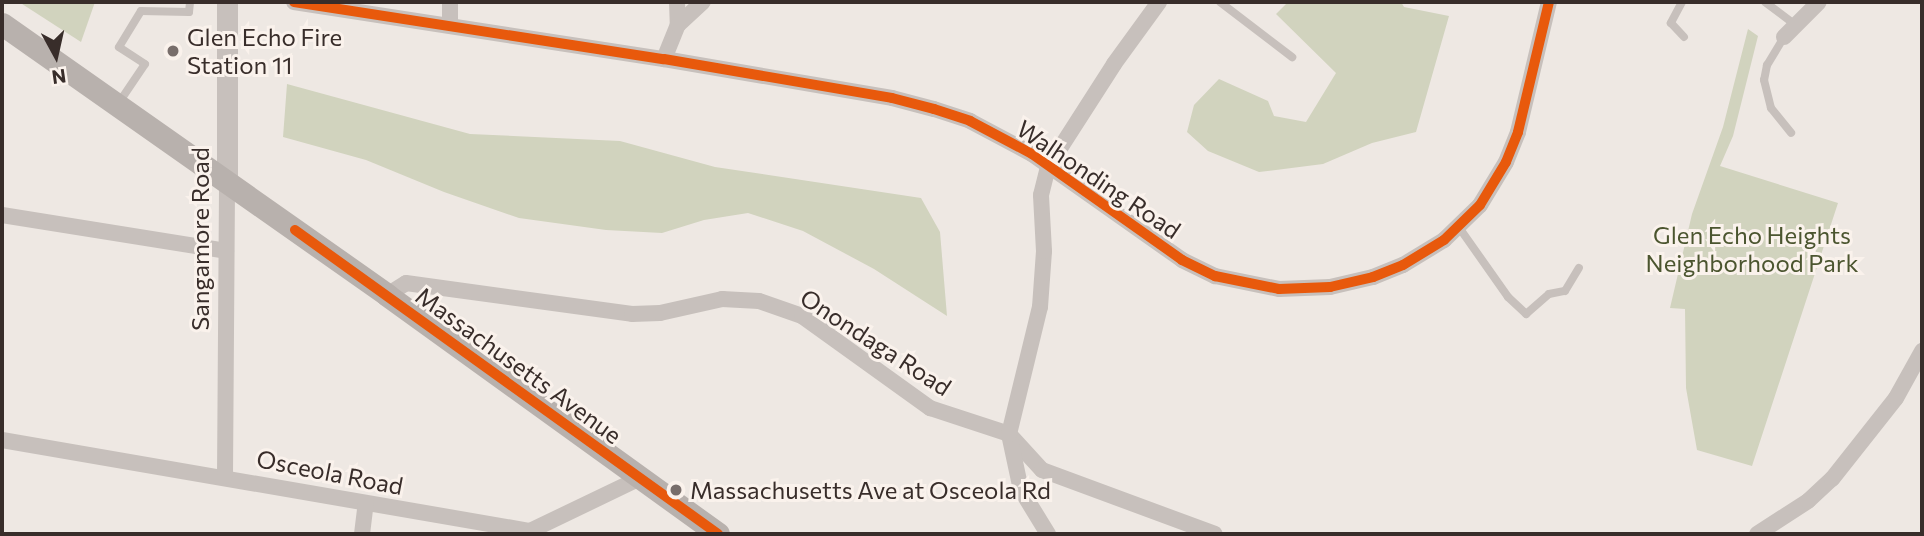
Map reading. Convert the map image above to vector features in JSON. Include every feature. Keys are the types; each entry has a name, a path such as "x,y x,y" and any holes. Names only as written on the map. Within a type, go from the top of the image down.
{"main road":[{"name":"Massachusetts Avenue","path":"2,24 227,181 718,534"}],"street":[{"name":"Sangamore Road","path":"225,476 227,2"},
{"name":"Walhonding Road","path":"294,2 664,59 892,98 934,109 971,121 1048,167 1182,261 1214,275 1255,286 1279,289 1330,287 1373,277 1404,265 1444,240 1480,205 1506,162 1518,132 1549,2"},
{"path":"450,2 450,24"},
{"path":"664,59 678,25 677,2"},
{"path":"678,25 703,2"},
{"path":"1048,534 1021,490 1009,434 1040,307 1044,251 1041,195 1048,167 1114,64 1159,2"},
{"path":"1784,37 1819,2"},
{"path":"2,215 226,251"},
{"name":"Onondaga Road","path":"387,295 406,283 632,314 660,313 722,299 759,301 802,316 930,408 1009,434"},
{"path":"1757,534 1808,501 1832,479 1896,398 1922,351"},
{"path":"1009,434 1042,470 1215,534"},
{"name":"Osceola Road","path":"2,440 225,476 531,533 640,478"},
{"path":"362,534 366,503"}],"lane":[{"path":"118,104 145,64 119,47 141,11 189,12 190,2"},
{"path":"1220,2 1292,57"},
{"path":"1682,2 1671,23 1684,37"},
{"path":"1765,2 1796,25"},
{"path":"1784,37 1767,65 1764,80 1771,108 1791,133"},
{"path":"1458,226 1508,296 1526,314 1549,294 1565,291 1579,268"}],"green space":[{"path":"19,2 95,2 81,42"},
{"path":"1288,2 1401,2 1404,7 1449,16 1416,132 1372,143 1323,164 1259,172 1208,151 1187,132 1194,105 1219,79 1268,101 1274,116 1306,122 1336,73 1276,14"},
{"name":"Glen Echo Heights Neighborhood Park","path":"1748,29 1758,36 1733,136 1720,166 1838,203 1752,466 1697,450 1686,388 1685,309 1670,308 1692,214 1723,127"},
{"path":"287,84 470,134 620,141 715,167 921,198 940,232 947,316 874,269 803,231 748,213 704,220 662,233 606,230 519,218 444,192 366,160 283,137"}],"cycle path":[{"path":"294,2 664,59 892,98 934,109 970,121 1032,154 1182,260 1215,276 1279,289 1330,287 1373,277 1403,265 1444,240 1480,205 1506,162 1518,132 1549,2"},
{"path":"295,230 718,534"}],"place":[{"name":"Glen Echo Fire Station 11","path":"173,51"},
{"name":"Massachusetts Ave at Osceola Rd","path":"676,490"}]}
